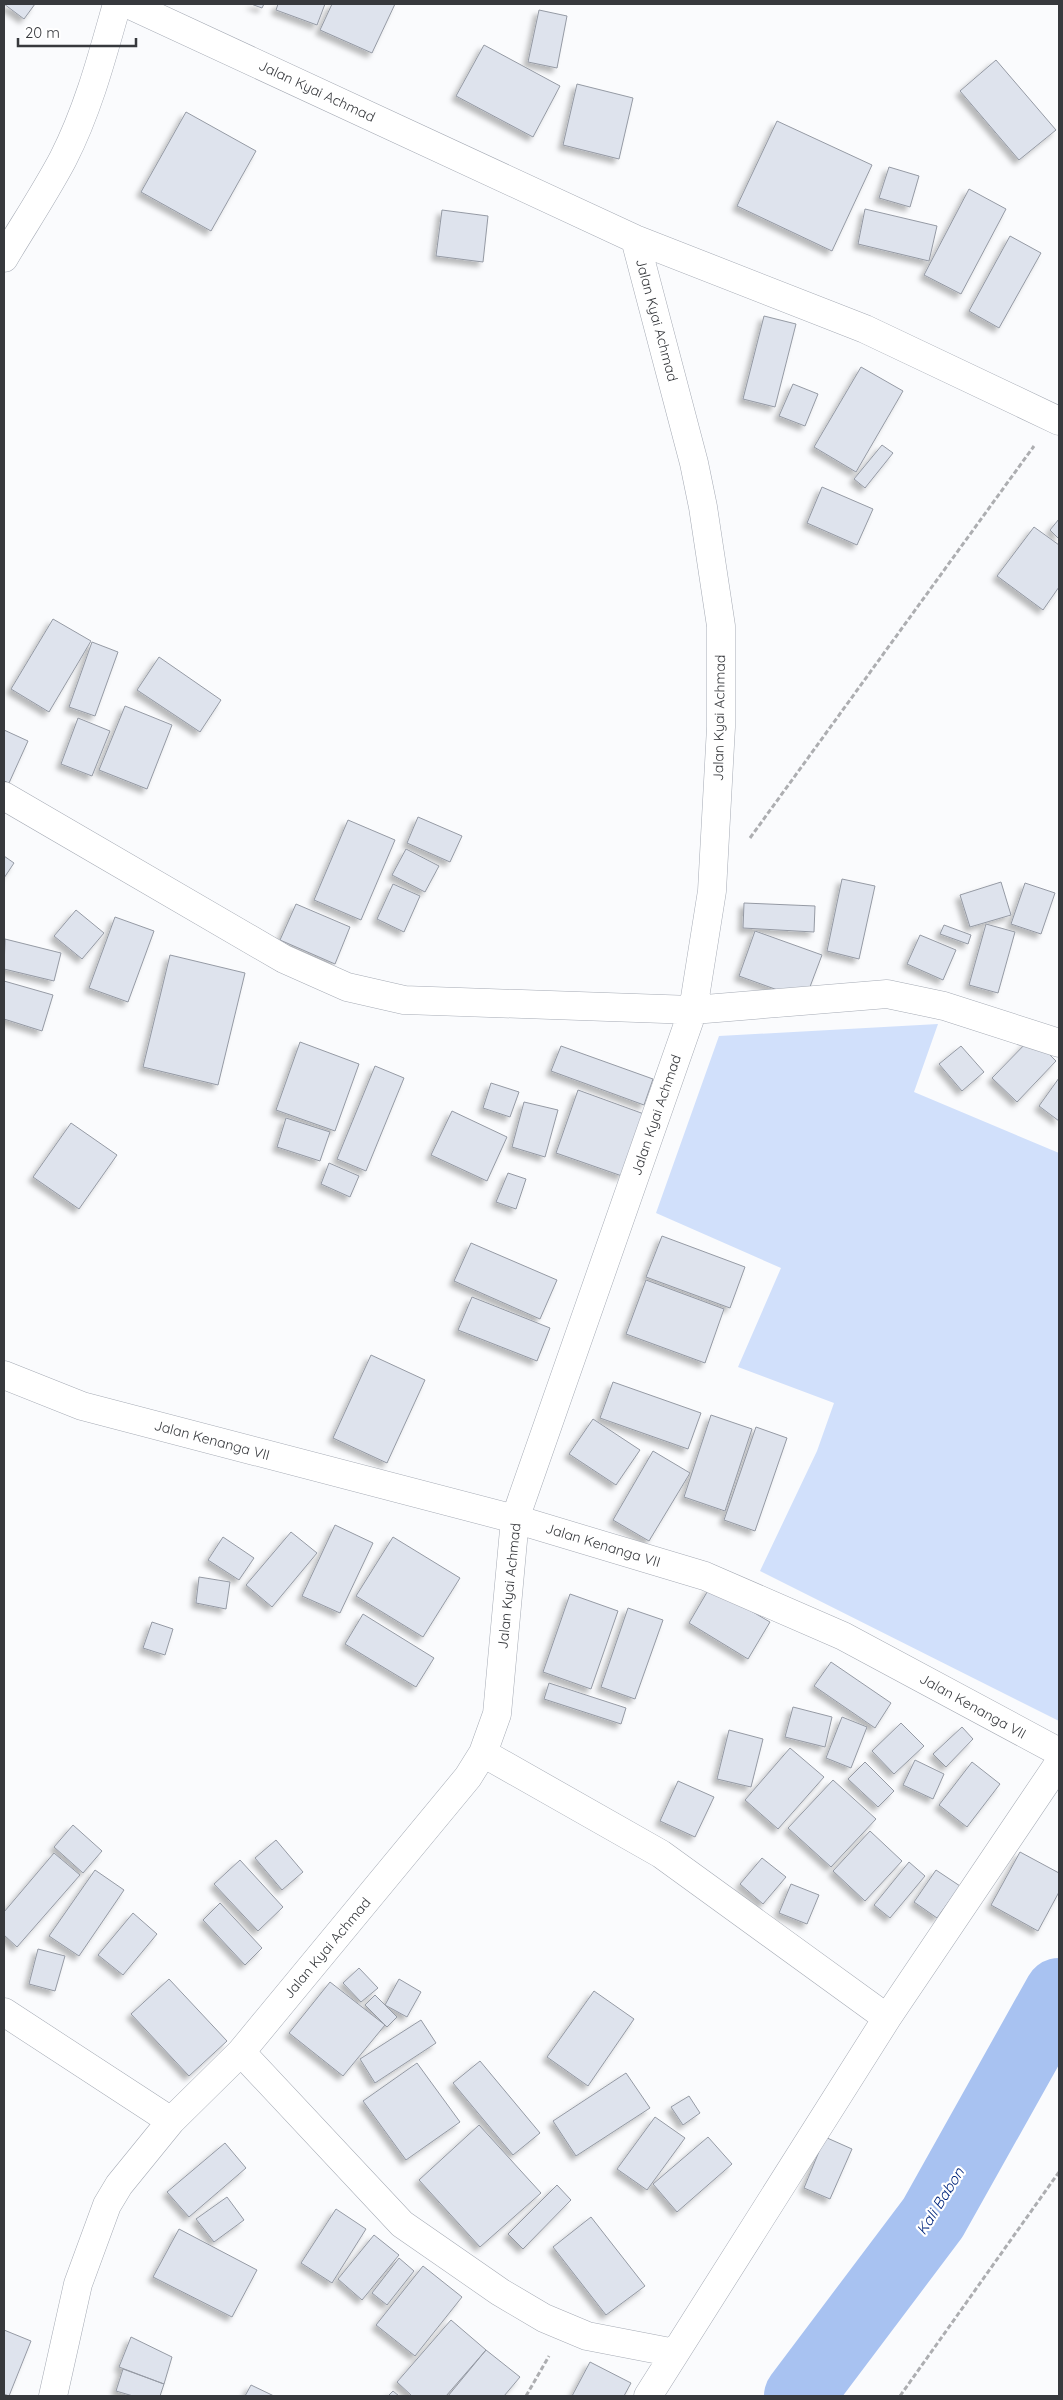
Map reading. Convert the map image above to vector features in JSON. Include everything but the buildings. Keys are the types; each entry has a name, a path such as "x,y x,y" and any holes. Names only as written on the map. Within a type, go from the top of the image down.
{"street":[{"path":"4,258 63,159 93,89 117,4"},
{"name":"Jalan Kyai Achmad","path":"53,2396 78,2284 107,2204 119,2185 171,2121 242,2052 468,1777 483,1753 497,1714 515,1519 692,1010 712,891 721,727 721,626 703,507 694,463 635,239 128,4"},
{"path":"635,239 865,329 1057,420"},
{"path":"4,796 284,959 347,987 404,1000 692,1010 887,994 944,1006 1059,1043"},
{"name":"Jalan Kenanga VII","path":"4,1376 82,1406 515,1519 705,1576 858,1644 1059,1752"},
{"path":"483,1753 661,1854 886,2018"},
{"path":"648,2396 886,2018 1059,1764"},
{"path":"4,2012 171,2121"},
{"path":"242,2052 402,2224 500,2292 544,2318 587,2336 675,2353"}],"path":[{"path":"746,843 1057,420"},
{"path":"900,2396 1059,2172"},
{"path":"526,2396 564,2326"}],"shaded area":[{"path":"938,1024 914,1092 1059,1153 1059,1721 760,1571 817,1451 834,1403 738,1367 781,1268 656,1213 719,1036"}],"waterway":[{"name":"Kali Babon","path":"799,2396 933,2218 1059,1993"}]}
